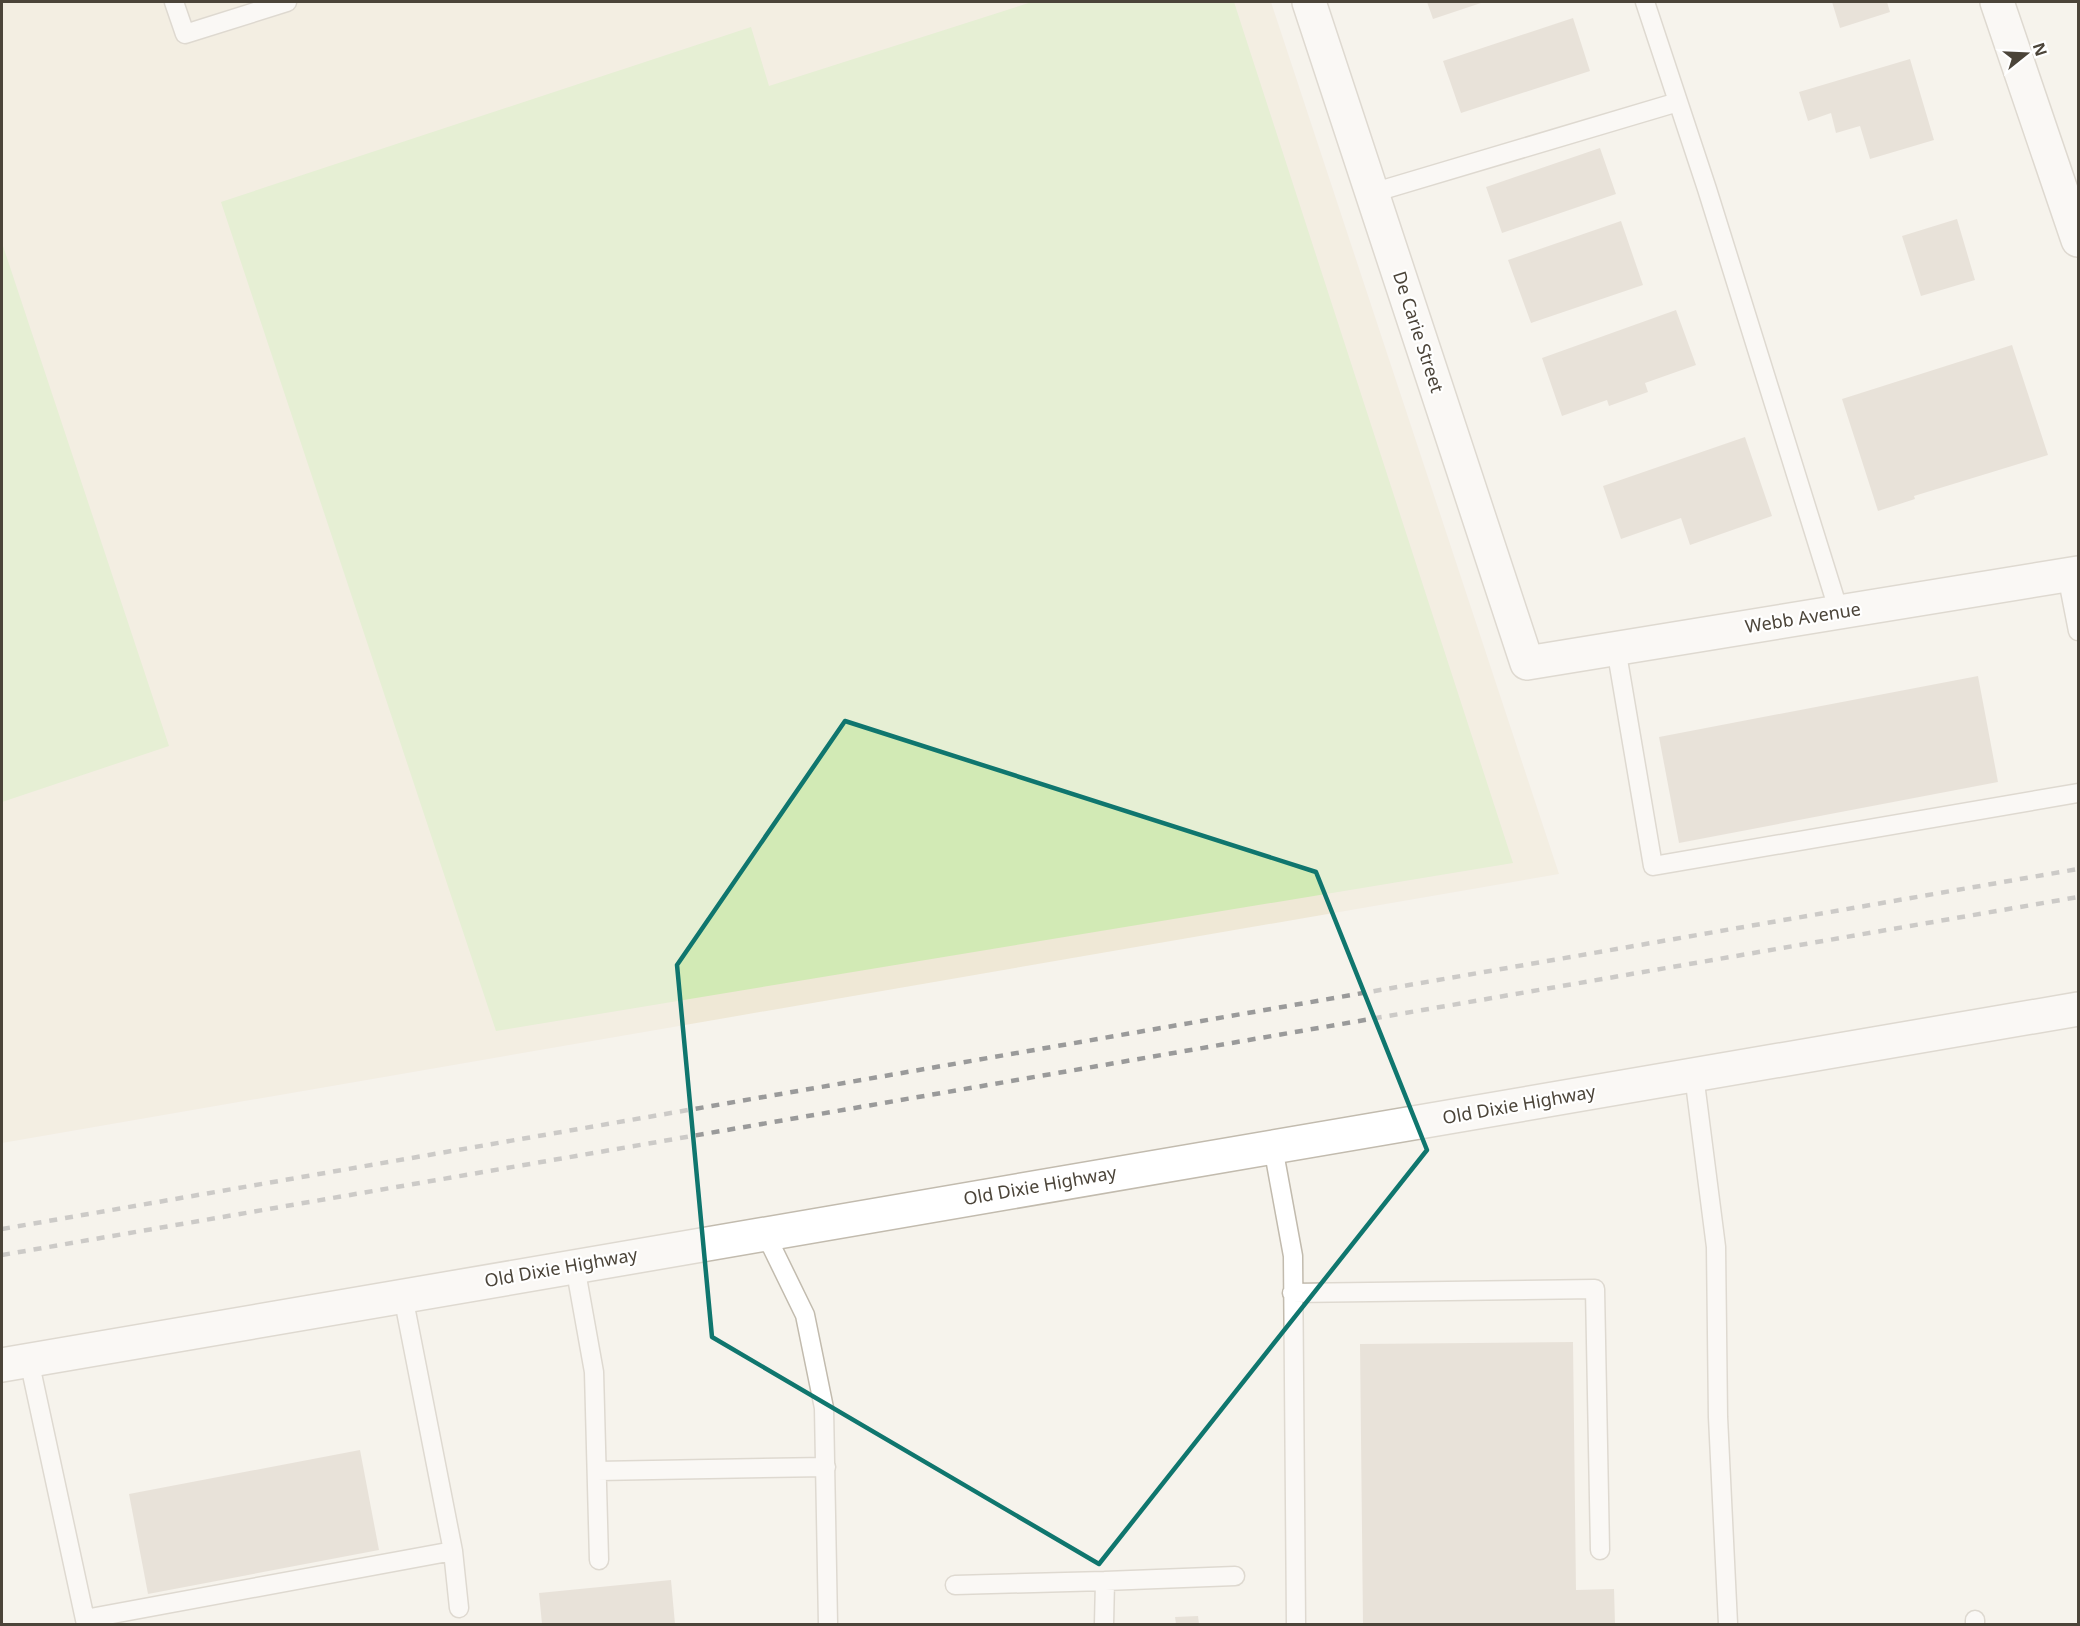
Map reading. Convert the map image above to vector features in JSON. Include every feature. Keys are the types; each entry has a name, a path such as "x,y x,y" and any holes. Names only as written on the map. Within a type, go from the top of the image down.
{"street":[{"name":"De Carie Street","path":"1309,2 1527,663"},
{"path":"1997,2 2079,240"},
{"name":"Webb Avenue","path":"1527,663 2073,574"},
{"name":"Old Dixie Highway","path":"15,1363 2079,1010"}],"lane":[{"path":"174,2 184,34 287,2"},
{"path":"1645,2 1839,612"},
{"path":"1372,193 1678,102"},
{"path":"2073,574 2079,631"},
{"path":"1616,648 1653,866 2079,793"},
{"path":"1694,1075 1716,1246 1718,1417 1728,1624"},
{"path":"1273,1147 1293,1256 1296,1624"},
{"path":"765,1233 805,1316 824,1408 828,1624"},
{"path":"575,1266 594,1372 599,1560"},
{"path":"1292,1293 1596,1289 1600,1550"},
{"path":"403,1296 453,1551 459,1608"},
{"path":"15,1363 86,1622 453,1551"},
{"path":"597,1471 826,1467"},
{"path":"955,1586 1235,1576"},
{"path":"1104,1624 1105,1581"}],"highlighted area":[{"path":"845,721 1316,872 1427,1150 1099,1564 712,1337 677,965"}],"shaded area":[{"path":"2,2 1271,2 1559,874 2,1143"}],"green space":[{"path":"1032,2 1234,2 1513,863 496,1031 221,202 751,27 769,86"},
{"path":"2,243 169,746 2,802"}],"building":[{"path":"1427,2 1484,2 1433,19"},
{"path":"1832,2 1887,2 1890,12 1840,28"},
{"path":"1573,18 1590,71 1461,113 1443,61"},
{"path":"1910,59 1934,140 1870,159 1860,126 1836,133 1831,113 1808,121 1799,92"},
{"path":"1600,148 1616,194 1502,233 1486,187"},
{"path":"1957,219 1975,280 1921,296 1902,236"},
{"path":"1621,221 1643,285 1531,323 1508,260"},
{"path":"1676,310 1696,365 1645,383 1648,392 1609,406 1607,400 1562,416 1542,358"},
{"path":"2012,345 2048,455 1914,496 1915,499 1878,511 1842,399"},
{"path":"1745,437 1772,516 1690,545 1681,518 1621,539 1603,486"},
{"path":"1978,676 1998,782 1679,843 1659,737"},
{"path":"1573,1342 1576,1590 1614,1589 1615,1624 1363,1624 1360,1344"},
{"path":"360,1450 379,1550 148,1594 129,1494"},
{"path":"671,1580 675,1624 542,1624 539,1593"},
{"path":"1198,1616 1199,1624 1176,1624 1175,1617"}],"railway":[{"path":"2,1229 2078,869"},
{"path":"2,1255 2078,897"}]}
